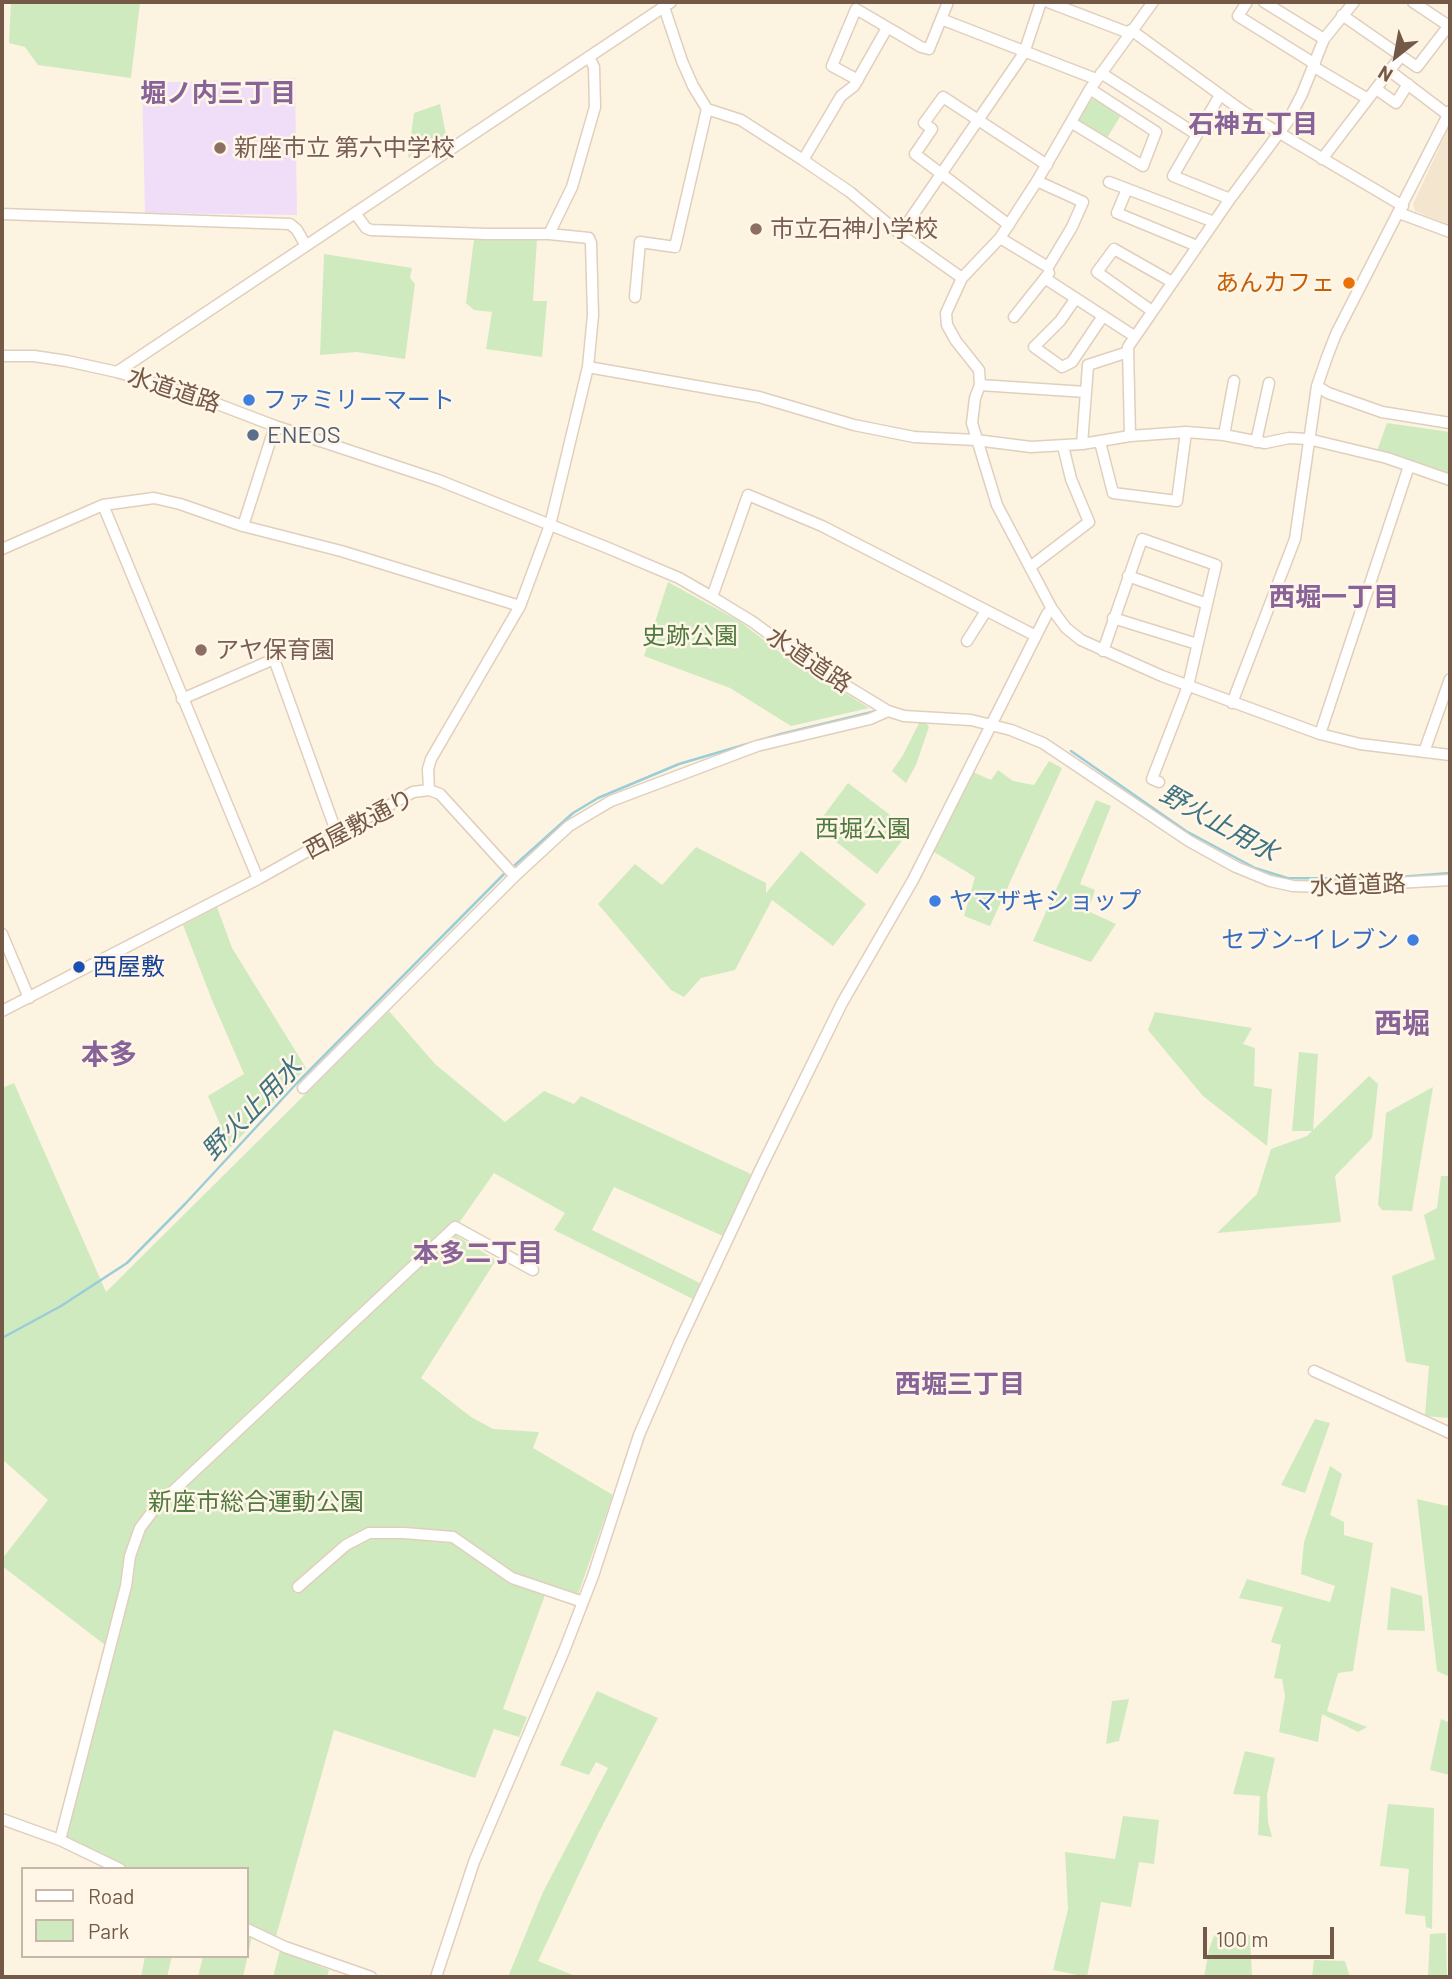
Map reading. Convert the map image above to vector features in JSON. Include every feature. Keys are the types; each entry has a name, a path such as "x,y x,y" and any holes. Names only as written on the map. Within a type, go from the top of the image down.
{"street":[{"path":"858,80 832,66 856,9 920,47 929,49 948,2"},
{"path":"900,234 1024,53 1041,2"},
{"path":"1048,2 1130,31 1220,96 1279,134 1401,210 1450,232"},
{"path":"1153,2 1090,89 1009,225 962,278 946,313 947,325 956,341 979,370 980,385 975,398 972,423 997,505 1052,608 1066,628 1103,651 1232,703 1320,734 1360,744 1450,755"},
{"path":"1247,2 1238,16 1368,99"},
{"path":"1264,2 1324,39"},
{"path":"1130,436 1128,352 1134,336 1279,134 1300,97 1324,39 1354,2"},
{"path":"1342,15 1417,67 1449,25 1413,2"},
{"path":"117,372 666,4 687,74 707,108 741,120 803,160 843,187 900,234 962,278"},
{"path":"941,19 1024,53 1099,76 1196,134"},
{"path":"803,160 841,96 858,80 887,28"},
{"path":"1322,159 1401,56"},
{"path":"549,234 572,187 594,107 594,67 589,57"},
{"path":"1232,703 1295,539 1317,386 1336,334 1449,113 1390,71"},
{"path":"1376,89 1396,103 1408,84"},
{"path":"1072,123 1143,166 1156,132 1090,89"},
{"path":"1220,96 1173,176 1230,199"},
{"path":"1009,225 915,154 932,129 924,123 943,97 1047,165"},
{"path":"635,297 640,242 675,247 707,108"},
{"path":"1014,317 1046,279 1050,271 1048,267 1072,227 1083,202 1037,181"},
{"path":"1109,182 1214,222"},
{"path":"1127,189 1117,213 1197,246"},
{"path":"355,213 366,228 371,230 549,234 589,238 591,243 593,314 588,368 550,525 520,606 431,759 428,769 429,790"},
{"path":"2,214 290,224 297,230 306,246"},
{"path":"1000,238 1048,267"},
{"path":"1152,311 1097,272 1114,249 1172,282"},
{"path":"1046,279 1134,336"},
{"path":"1076,298 1060,321 1034,347 1062,367 1072,362 1103,316"},
{"path":"1082,444 1088,365 1128,352"},
{"name":"水道道路","path":"2,356 48,357 117,372 199,397 275,426 438,480 679,578 753,622 804,660 888,711 904,716 971,720 1029,736 1189,841 1270,881 1293,886 1324,887 1450,880"},
{"path":"588,368 758,397 855,425 914,437 976,440 1031,447 1186,432 1224,435 1265,443 1289,438 1308,439 1387,458 1450,480"},
{"path":"1224,435 1234,381"},
{"path":"1256,442 1269,383"},
{"path":"980,385 1086,392"},
{"path":"1317,386 1328,393 1382,412 1450,423"},
{"path":"243,526 275,426"},
{"path":"1100,442 1113,493 1177,501 1186,432"},
{"path":"1030,567 1089,522 1071,479 1063,446"},
{"path":"1320,734 1409,466"},
{"path":"712,597 748,495 821,526 1036,636"},
{"path":"2,549 103,505 154,498 520,606"},
{"path":"103,505 258,878"},
{"path":"1103,651 1142,539 1216,565 1188,686 1152,779 1159,782"},
{"path":"1128,576 1208,604"},
{"path":"436,1977 474,1862 583,1602 639,1435 760,1170 842,1003 913,880 1052,608"},
{"path":"967,641 986,611"},
{"path":"1114,618 1198,644"},
{"path":"182,699 274,659 337,834"},
{"path":"1424,752 1450,678"},
{"path":"303,1088 517,874 569,826 611,802 757,746 870,719 888,711"},
{"name":"西屋敷通り","path":"2,1012 258,878 414,792 435,791 449,802 511,872 517,874"},
{"path":"2,934 29,998"},
{"path":"60,1840 126,1586 130,1556 140,1528 155,1508 454,1227 533,1270"},
{"path":"1314,1371 1450,1433"},
{"path":"299,1587 346,1545 369,1533 404,1533 453,1537 512,1578 583,1602"},
{"path":"2,1819 60,1840 116,1867"},
{"path":"248,1929 285,1947 371,1977"}],"shaded area":[{"name":"新座市立 第六中学校","path":"295,78 297,215 145,213 142,83"},
{"path":"1450,125 1450,225 1415,211 1413,204"}],"green space":[{"path":"11,2 151,2 140,3 131,78 38,65 25,47 9,43"},
{"path":"1094,99 1121,115 1107,138 1074,121 1087,100"},
{"path":"440,104 446,135 408,158 414,113"},
{"path":"474,239 537,239 533,301 547,301 542,357 486,349 492,312 474,310 466,303"},
{"path":"324,254 412,268 410,278 415,284 405,359 356,352 320,355"},
{"path":"1387,423 1450,432 1450,476 1377,451"},
{"name":"史跡公園","path":"668,582 739,621 777,650 869,708 791,726 730,688 644,656"},
{"path":"919,723 926,723 929,727 916,765 906,783 892,771"},
{"path":"1049,761 1062,768 990,926 964,916 975,877 934,852 973,772 991,780 998,770 1013,781 1034,785"},
{"name":"西堀公園","path":"848,783 910,830 877,874 816,826"},
{"path":"1096,800 1111,806 1080,884 1095,890 1088,911 1116,924 1091,962 1033,941"},
{"path":"696,847 766,883 766,893 801,851 866,904 833,946 772,900 735,970 701,978 684,997 671,990 598,904 635,864 662,885"},
{"path":"217,907 232,948 306,1068 230,1148 208,1096 244,1074 183,925"},
{"name":"新座市総合運動公園","path":"389,1011 435,1064 505,1122 544,1091 574,1104 581,1096 751,1174 725,1237 614,1187 592,1230 700,1283 693,1299 554,1230 565,1213 494,1173 452,1233 496,1260 421,1378 471,1417 493,1429 539,1432 533,1448 613,1495 575,1603 545,1595 503,1709 527,1717 519,1737 494,1729 475,1778 334,1730 275,1940 248,1926 248,1867 121,1867 61,1838 113,1651 2,1566 2,1559 48,1500 2,1459 2,1088 14,1083 106,1292"},
{"path":"1155,1012 1252,1028 1243,1044 1255,1048 1254,1086 1272,1089 1267,1146 1203,1096 1148,1030"},
{"path":"1299,1052 1318,1054 1313,1130 1369,1076 1378,1084 1372,1138 1335,1176 1341,1222 1217,1233 1257,1194 1271,1149 1307,1136 1312,1131 1292,1131"},
{"path":"1433,1087 1412,1211 1382,1210 1378,1205 1386,1113"},
{"path":"1441,1176 1450,1176 1450,1423 1449,1418 1425,1416 1429,1366 1406,1362 1392,1276 1435,1259 1424,1215 1437,1208"},
{"path":"1315,1419 1330,1423 1305,1493 1281,1485"},
{"path":"1330,1466 1342,1474 1330,1515 1344,1522 1344,1535 1373,1543 1353,1671 1338,1673 1327,1711 1367,1727 1358,1732 1322,1714 1318,1742 1279,1732 1285,1696 1282,1679 1274,1678 1281,1645 1271,1642 1283,1607 1239,1598 1247,1579 1330,1602 1335,1586 1301,1574 1304,1542"},
{"path":"1417,1499 1447,1506 1450,1502 1450,1677 1437,1671"},
{"path":"1391,1587 1422,1596 1425,1631 1387,1630"},
{"path":"597,1691 658,1718 596,1838 538,1961 578,1977 508,1977 543,1892 608,1768 596,1762 589,1775 560,1765"},
{"path":"1129,1699 1119,1741 1106,1744 1112,1701"},
{"path":"1441,1719 1450,1723 1450,1775 1430,1770"},
{"path":"1245,1751 1275,1758 1267,1795 1268,1822 1272,1837 1258,1835 1260,1796 1233,1794"},
{"path":"1388,1804 1434,1808 1432,1929 1426,1927 1425,1916 1405,1914 1409,1869 1380,1866"},
{"path":"1123,1816 1159,1820 1154,1864 1139,1862 1131,1907 1101,1902 1087,1977 1053,1970 1068,1909 1065,1852 1115,1859"},
{"path":"1216,1931 1250,1935 1252,1977 1204,1977 1209,1949"},
{"path":"1446,1933 1447,1977 1428,1977 1430,1934"},
{"path":"248,1934 252,1936 248,1954"},
{"path":"280,1950 329,1970 327,1977 273,1977"},
{"path":"145,1958 172,1958 167,1977 141,1977"},
{"path":"203,1958 247,1958 243,1977 198,1977"},
{"path":"1314,1960 1345,1961 1350,1977 1312,1977"}],"waterway":[{"name":"野火止用水","path":"515,865 573,813 598,798 679,764 781,734 876,711"},
{"name":"野火止用水","path":"1071,751 1186,831 1255,868 1287,878 1374,879 1450,873"},
{"name":"野火止用水","path":"2,1338 61,1306 127,1263 297,1083 504,874"}],"place":[{"name":"新座市立 第六中学校","path":"220,148"},
{"name":"市立石神小学校","path":"756,229"},
{"name":"あんカフェ","path":"1349,283"},
{"name":"ファミリーマート","path":"249,400"},
{"name":"ENEOS","path":"253,435"},
{"name":"アヤ保育園","path":"201,650"},
{"name":"ヤマザキショップ","path":"935,901"},
{"name":"セブン-イレブン","path":"1413,940"},
{"name":"西屋敷","path":"79,967"}],"district":[{"name":"堀ノ内三丁目","path":"218,93"},
{"name":"石神五丁目","path":"1253,124"},
{"name":"西堀一丁目","path":"1334,597"},
{"name":"西堀","path":"1402,1024"},
{"name":"本多","path":"109,1055"},
{"name":"本多二丁目","path":"478,1253"},
{"name":"西堀三丁目","path":"960,1384"}]}
